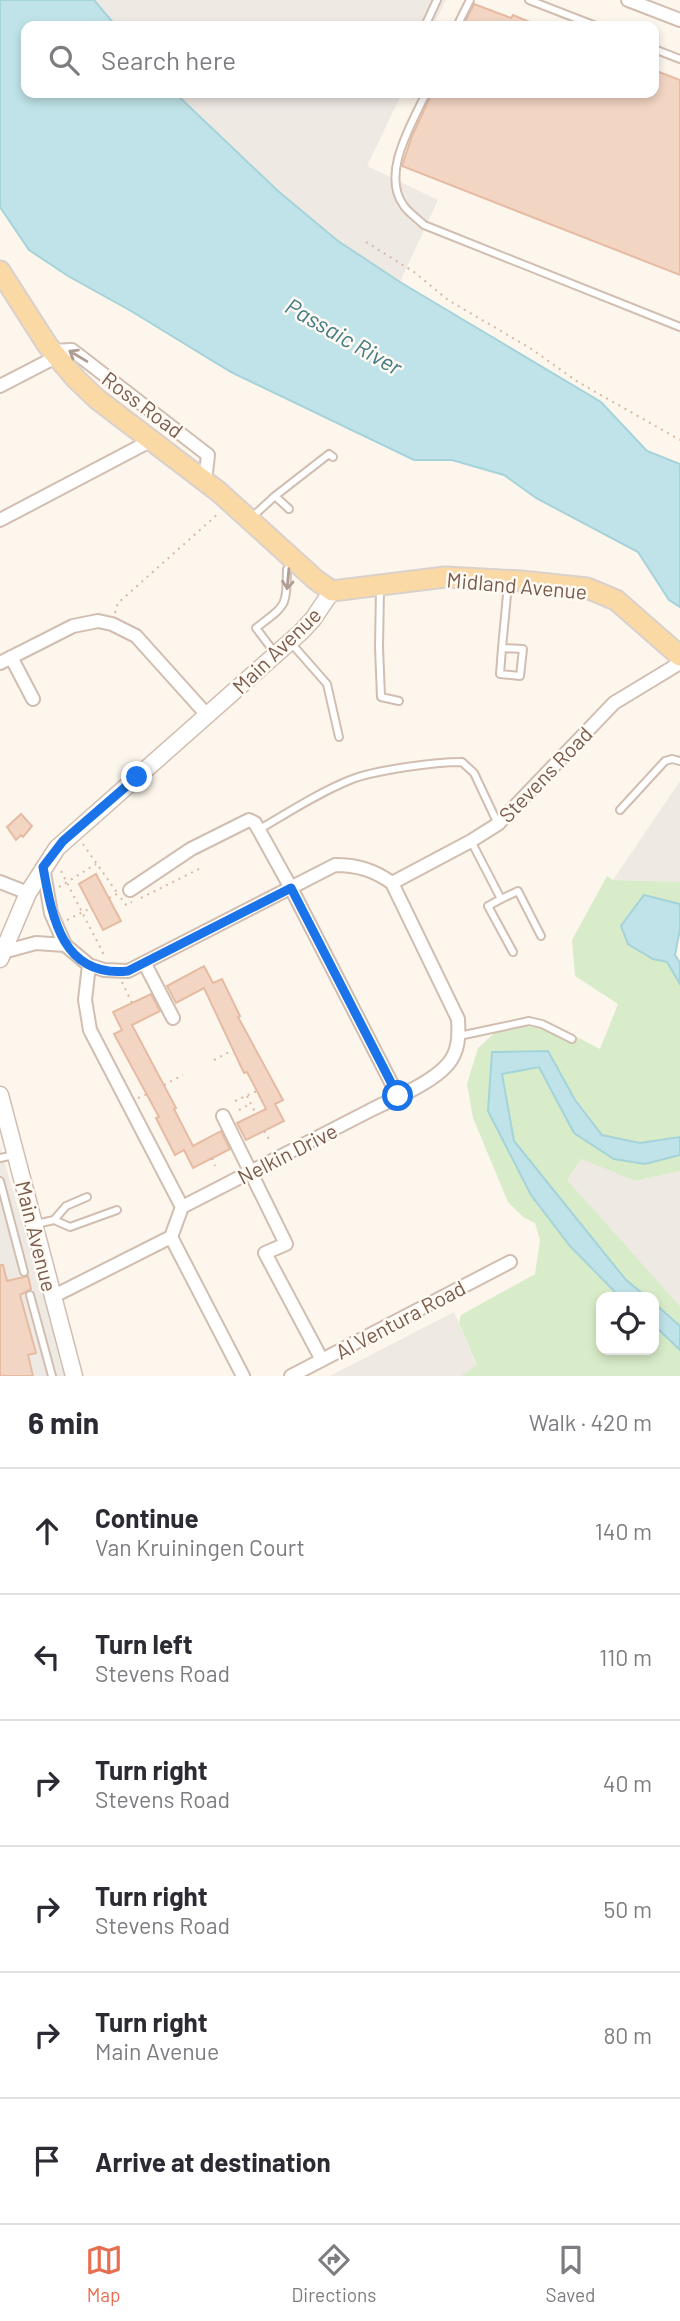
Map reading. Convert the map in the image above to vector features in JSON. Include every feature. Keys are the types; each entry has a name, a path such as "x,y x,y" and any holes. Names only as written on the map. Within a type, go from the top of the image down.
{"main road":[{"name":"Main Avenue","path":"0,271 54,354 97,399 231,502 332,591"},
{"name":"Midland Avenue","path":"332,591 445,577 587,588 602,593 630,610 680,656"}],"street":[{"path":"628,0 680,20"},
{"name":"Ross Road","path":"54,354 72,350 208,455 205,481"},
{"path":"0,386 54,354"},
{"path":"0,520 152,440"},
{"name":"Main Avenue","path":"1,955 28,893 63,841 290,642 313,619 332,591"},
{"path":"33,699 5,660 73,626 98,621 112,624 136,636 207,715"},
{"name":"Stevens Road","path":"392,883 499,824 614,703 680,663"},
{"path":"124,892 191,849 249,820 260,829 398,1096"},
{"path":"43,867 51,913 65,945 89,965 120,972 145,964 335,865 368,869 392,883 458,1019 459,1036"},
{"path":"0,882 28,893"},
{"path":"1,955 36,943 65,945"},
{"path":"145,964 173,1018"},
{"path":"52,1297 171,1237 181,1207 90,1030 85,1000 89,965"},
{"name":"Nelkin Drive","path":"181,1207 439,1073 456,1051 459,1036"},
{"name":"Main Avenue","path":"0,1095 8,1156 34,1225 74,1376"},
{"path":"223,1116 286,1244 265,1253 322,1360"},
{"path":"171,1237 243,1376"},
{"name":"Al Ventura Road","path":"291,1376 510,1262"}],"lane":[{"path":"428,21 438,0"},
{"path":"460,21 470,0"},
{"path":"529,0 583,21"},
{"path":"659,51 680,59"},
{"path":"424,98 403,143 393,174 403,205 424,225 680,327"},
{"path":"249,520 329,454 333,457"},
{"path":"275,496 289,509"},
{"path":"276,654 256,628 280,610 286,600 287,569 295,561"},
{"path":"502,648 523,649 520,676 500,674 502,648 508,580"},
{"path":"379,584 381,697 399,701"},
{"path":"290,642 327,684 339,737"},
{"path":"620,810 665,761 680,761"},
{"path":"260,829 321,793 353,779 443,762 461,762 474,773 499,824"},
{"path":"471,841 501,899"},
{"path":"513,952 488,906 518,891 541,936"},
{"path":"459,1036 528,1021 542,1024 572,1039"},
{"path":"0,1181 24,1272"},
{"path":"34,1225 54,1220 66,1206 87,1196"},
{"path":"54,1220 70,1227 117,1210"},
{"path":"30,1295 52,1376"}],"path":[{"path":"366,242 414,272 448,299 530,348 578,382 680,440"},
{"path":"112,624 118,603 231,502"},
{"path":"57,888 97,863"},
{"path":"61,870 105,958"},
{"path":"109,898 124,892"},
{"path":"64,921 91,908"},
{"path":"121,981 132,1003"},
{"path":"214,1060 233,1050"},
{"path":"164,1085 183,1075"},
{"path":"235,1101 257,1091"},
{"path":"138,1098 147,1094"},
{"path":"247,1096 256,1114"},
{"path":"240,1110 251,1104"},
{"path":"264,1131 269,1139"},
{"path":"212,1158 215,1166"}],"shaded area":[{"path":"94,0 446,0 436,21 112,21"},
{"path":"180,98 400,98 367,166 438,200 400,282 338,241 278,191"},
{"path":"680,781 680,882 613,880"},
{"path":"0,1147 67,1376 0,1376"},
{"path":"581,1159 635,1181 680,1171 680,1306 566,1180"},
{"path":"454,1312 477,1366 461,1376 330,1376"}],"green space":[{"path":"607,876 613,880 680,882 680,904 644,895 628,944 653,959 667,962 680,984 680,1137 640,1143 602,1135 575,1100 548,1051 493,1052 488,1111 531,1195 570,1246 615,1292 596,1292 596,1355 659,1355 659,1330 680,1350 680,1376 461,1376 477,1365 459,1323 461,1315 535,1274 540,1240 535,1223 523,1217 508,1202 473,1118 467,1084 478,1048 499,1029 554,1025 600,1049 618,1004 575,976 572,940"},
{"path":"539,1067 574,1133 645,1164 680,1155 680,1171 635,1181 581,1159 567,1180 680,1306 680,1326 659,1307 659,1292 641,1292 626,1280 514,1141 502,1074"}],"water":[{"name":"Passaic River","path":"0,0 94,0 112,21 21,21 21,98 180,98 278,191 338,241 400,282 601,402 647,451 680,464 680,607 669,600 638,552 536,498 504,475 452,460 414,460 231,372 29,250 0,207"},
{"path":"644,895 680,904 680,929 675,955 680,963 680,984 667,962 653,959 628,944 621,926"},
{"path":"548,1051 575,1100 602,1135 640,1143 680,1137 680,1155 645,1164 614,1159 574,1133 539,1067 502,1074 514,1141 626,1280 641,1292 615,1292 570,1246 531,1195 488,1111 492,1052"},
{"path":"659,1307 680,1326 680,1350 659,1330"}],"building":[{"path":"474,4 527,21 466,21"},
{"path":"659,72 680,80 680,275 402,166 430,98 659,98"},
{"path":"21,814 32,826 23,837 21,835 16,840 7,827"},
{"path":"96,874 121,921 103,930 79,884"},
{"path":"204,966 213,983 222,979 240,1016 238,1017 283,1100 275,1104 284,1121 246,1140 237,1123 266,1109 257,1091 247,1072 244,1073 204,988 176,1003 167,986"},
{"path":"151,994 160,1011 132,1025 176,1108 174,1109 193,1146 221,1131 230,1149 193,1168 184,1150 175,1155 156,1118 159,1117 114,1034 122,1030 113,1012"},
{"path":"0,1265 3,1265 7,1281 28,1276 31,1289 20,1295 36,1353 28,1355 33,1376 0,1376"}],"route":[{"path":"137,777 63,841 43,867 51,913 65,945 89,965 104,970 128,971 291,888 398,1096"}]}
